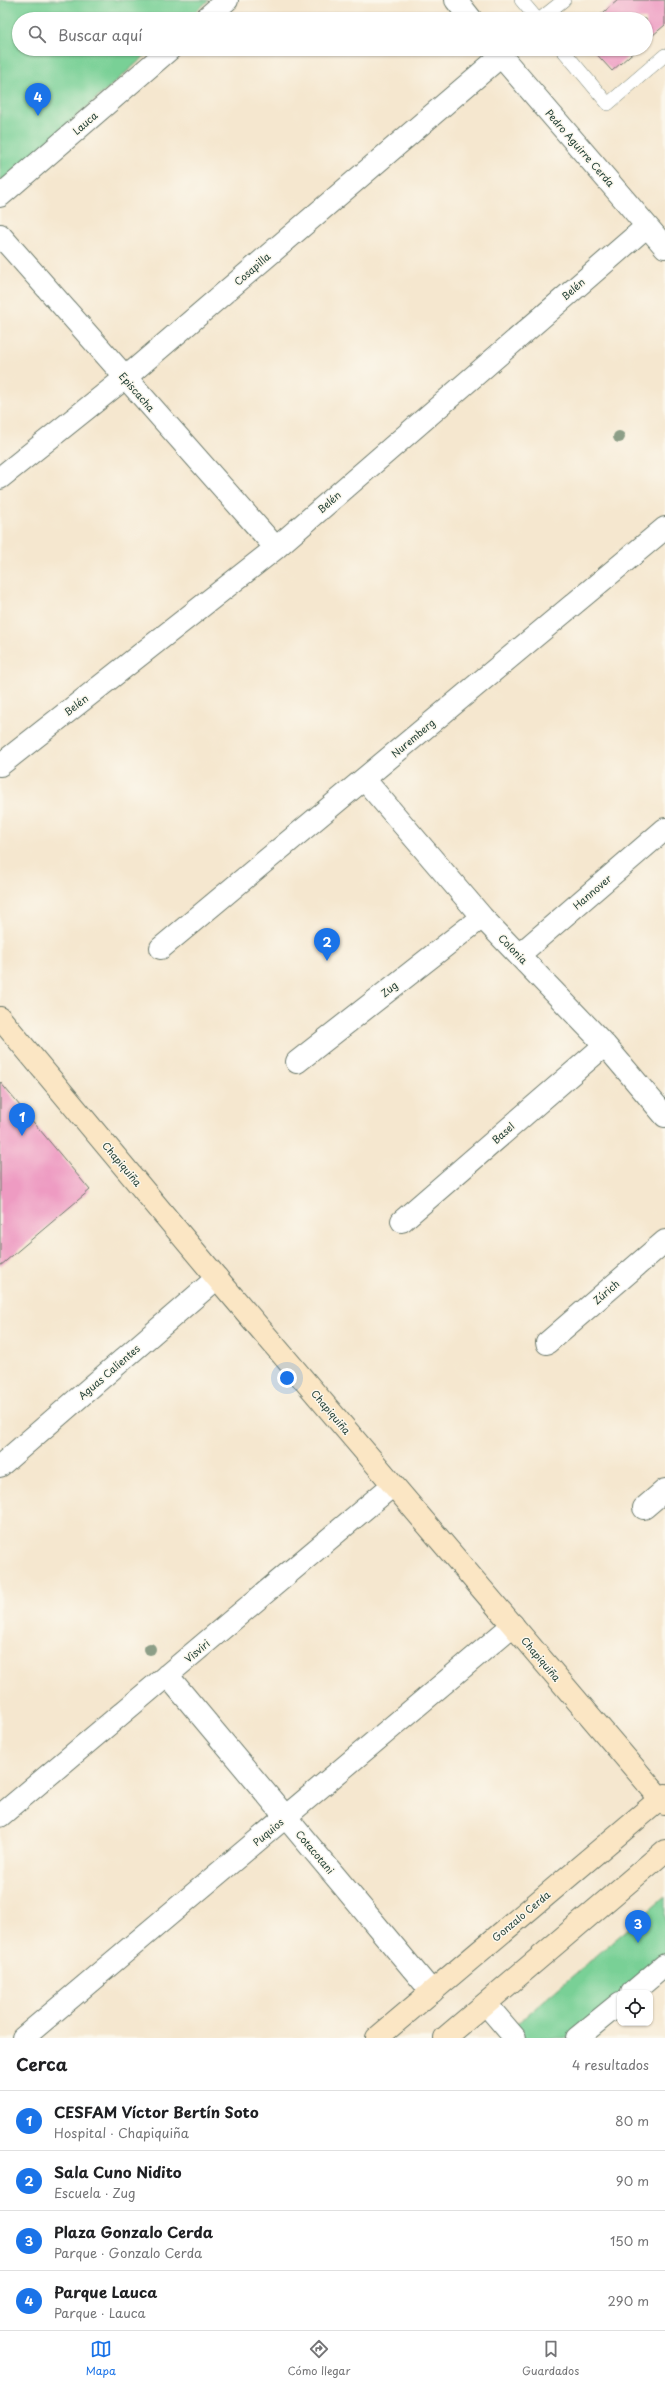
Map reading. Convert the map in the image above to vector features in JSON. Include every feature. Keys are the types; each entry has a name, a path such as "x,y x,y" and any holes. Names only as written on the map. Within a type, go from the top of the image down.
{"street":[{"path":"213,12 227,0"},
{"path":"456,0 465,12"},
{"name":"Lauca","path":"0,196 162,56"},
{"name":"Cosapilla","path":"0,478 124,378 495,56"},
{"name":"Pedro Aguirre Cerda","path":"505,56 665,247"},
{"name":"Belén","path":"0,765 276,548 647,226"},
{"name":"Episcacha","path":"0,235 124,378 276,548"},
{"name":"Nuremberg","path":"161,948 665,528"},
{"name":"Colonia","path":"364,779 482,917 520,955 663,1109"},
{"name":"Hannover","path":"520,955 665,829"},
{"name":"Zug","path":"297,1062 482,917"},
{"name":"Chapiquiña","path":"0,1018 217,1278 513,1625 664,1799"},
{"name":"Basel","path":"402,1221 604,1045"},
{"name":"Zúrich","path":"546,1343 665,1241"},
{"name":"Aguas Calientes","path":"0,1466 217,1278"},
{"name":"Visviri","path":"0,1816 393,1485"},
{"path":"644,1508 665,1490"},
{"name":"Puquios","path":"24,2038 513,1625"},
{"name":"Cotacotani","path":"167,1675 432,1992"},
{"name":"Gonzalo Cerda","path":"377,2038 664,1799"},
{"path":"445,2038 665,1851"},
{"path":"636,1990 665,1965"},
{"path":"486,2004 516,2038"},
{"path":"577,2038 617,2005"}],"lane":[{"path":"521,0 531,12"},
{"path":"549,12 564,0"},
{"path":"568,56 608,104 665,55"}],"green space":[{"path":"0,0 209,0 195,12 12,12 12,56 145,56 0,183"},
{"path":"665,1897 665,1978 629,1990 617,1990 617,2020 595,2038 500,2038"}],"building":[{"path":"618,0 665,0 665,25 653,35 653,12 604,12"},
{"path":"598,56 629,56 612,71"},
{"path":"0,1082 90,1190 0,1266"}],"place":[{"name":"Parque Lauca","path":"38,116"},
{"name":"Sala Cuno Nidito","path":"327,961"},
{"name":"CESFAM Víctor Bertín Soto","path":"22,1136"},
{"name":"Plaza Gonzalo Cerda","path":"638,1943"}]}
